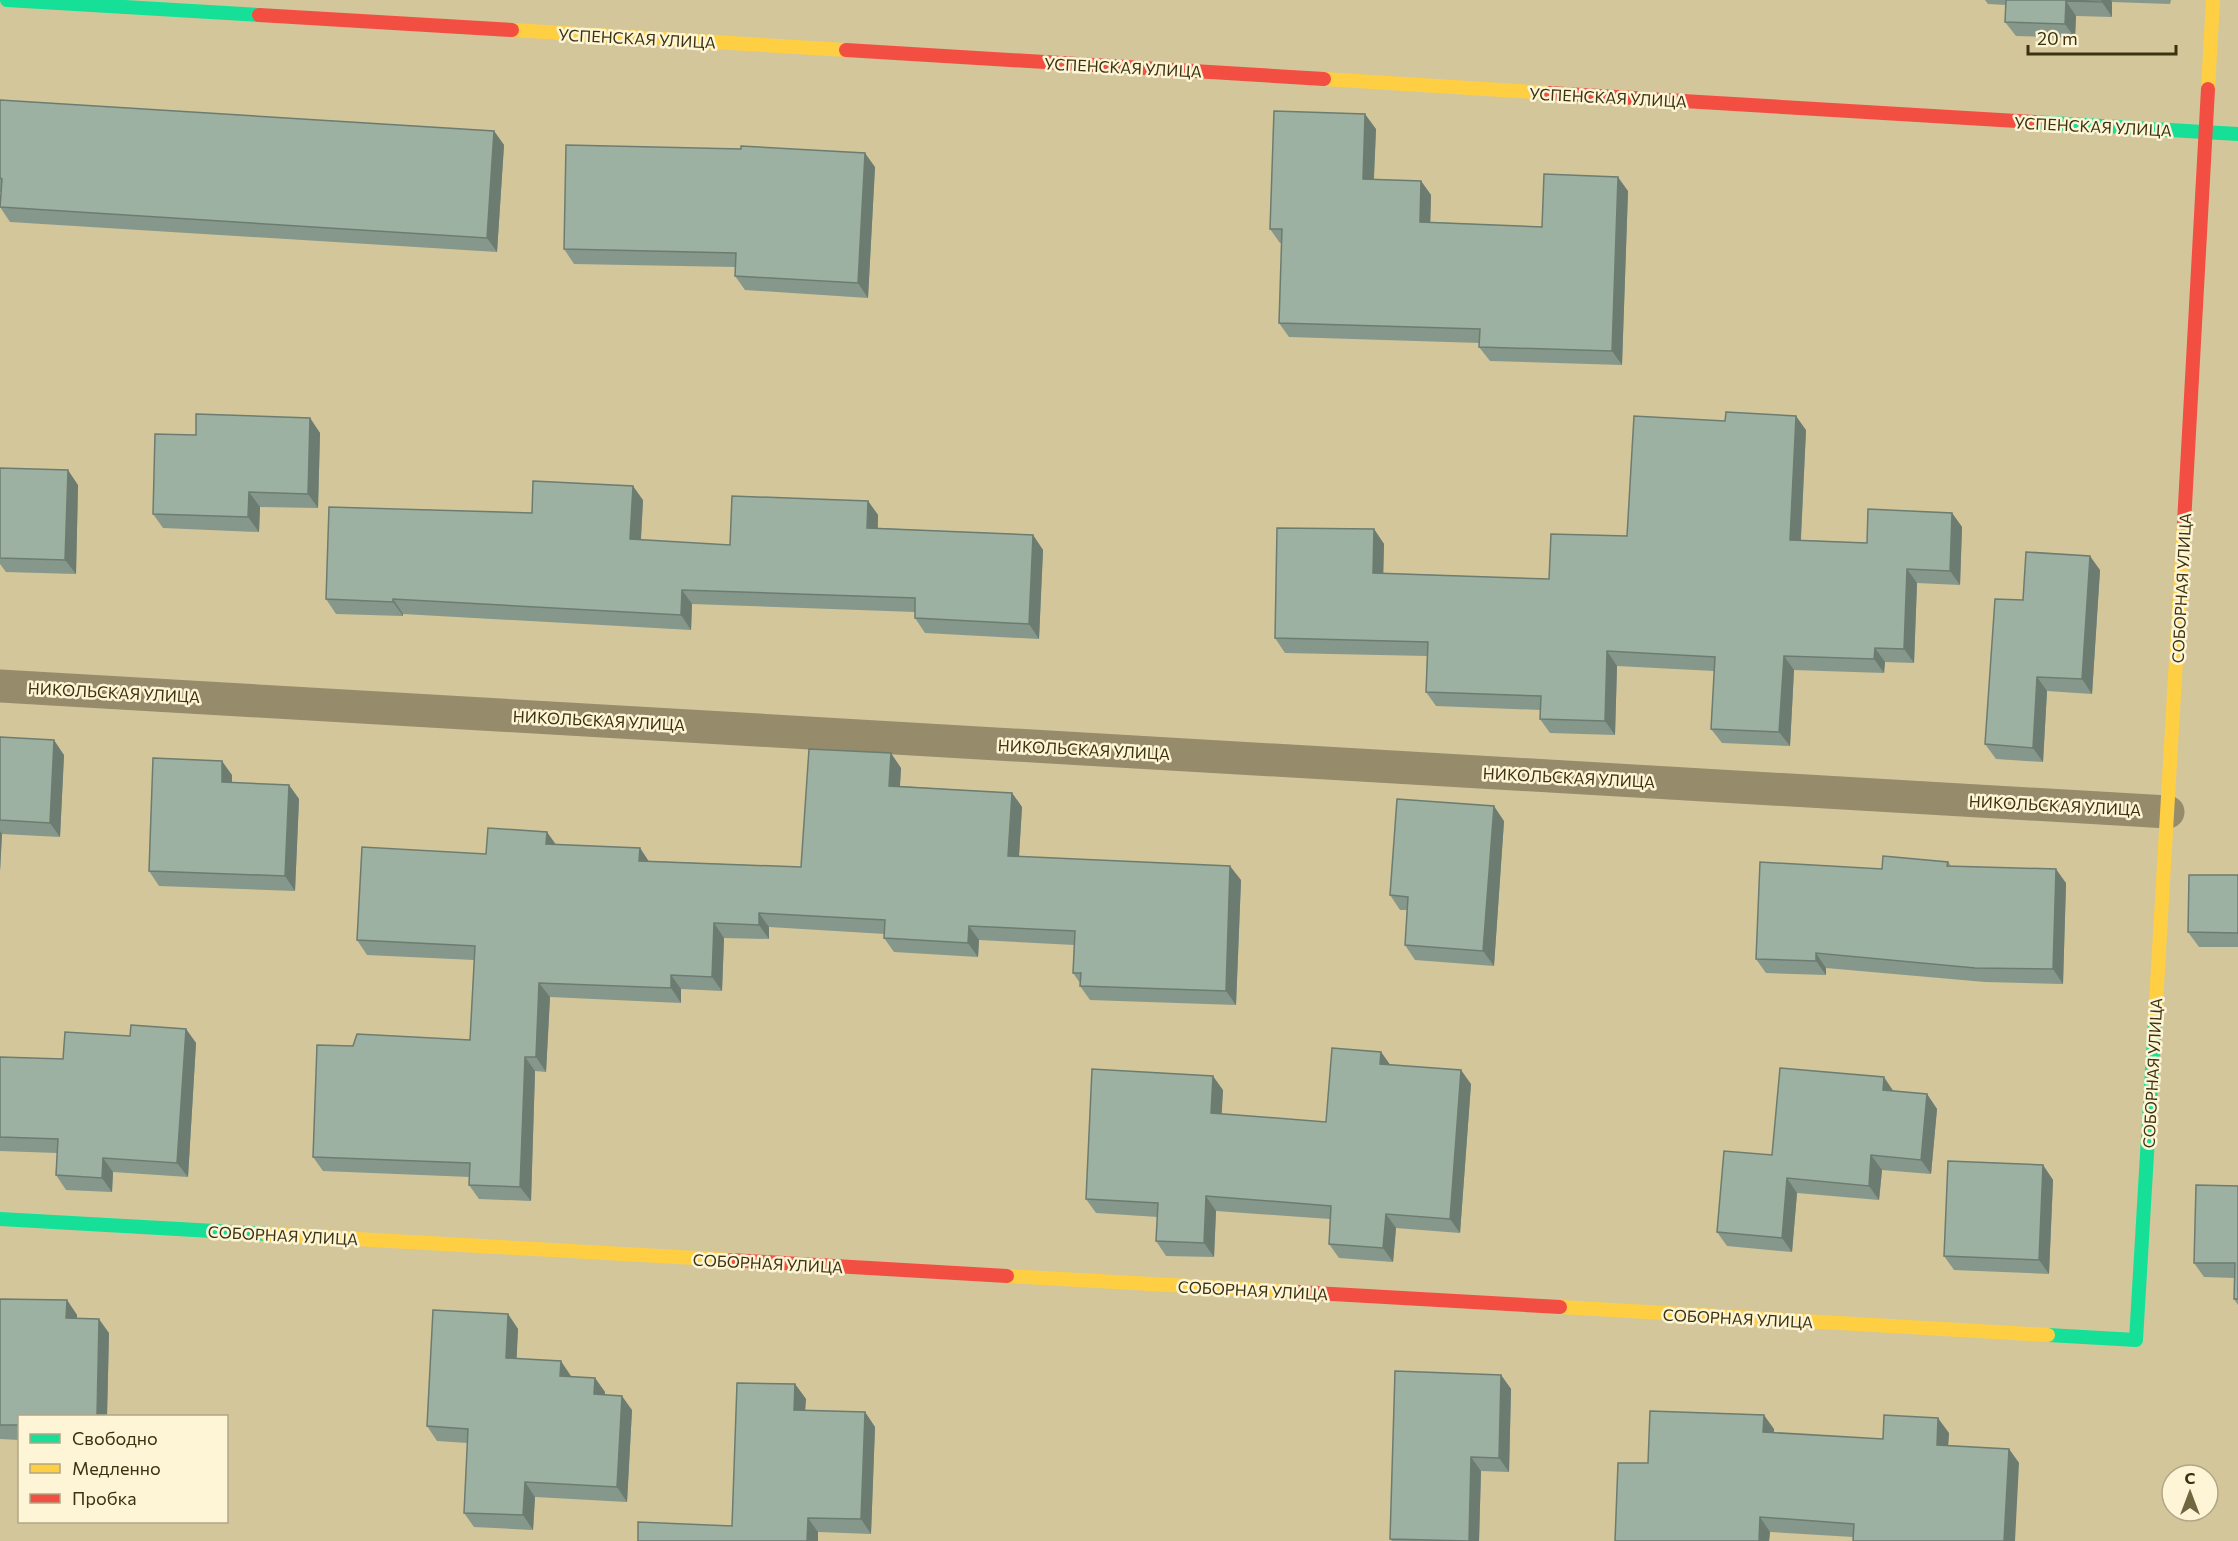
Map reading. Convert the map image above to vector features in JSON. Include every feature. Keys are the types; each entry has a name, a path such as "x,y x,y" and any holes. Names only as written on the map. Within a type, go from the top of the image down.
{"street":[{"name":"УСПЕНСКАЯ УЛИЦА","path":"7,0 2238,134"},
{"name":"СОБОРНАЯ УЛИЦА","path":"0,1219 2136,1340 2213,0"},
{"name":"НИКОЛЬСКАЯ УЛИЦА","path":"0,686 2168,812"}],"building":[{"path":"2006,0 2102,0 2102,2 2066,1 2065,24 2005,22"},
{"path":"0,100 494,131 487,238 0,207 2,179 0,178"},
{"path":"1274,111 1365,114 1363,179 1421,181 1420,222 1542,227 1544,174 1618,177 1612,351 1479,347 1480,329 1279,323 1282,229 1270,229"},
{"path":"566,145 741,149 741,146 865,153 858,283 735,276 736,253 564,249"},
{"path":"1726,412 1796,416 1790,540 1867,543 1868,509 1952,513 1950,571 1907,569 1904,649 1875,648 1874,659 1784,656 1779,732 1711,729 1715,657 1607,651 1605,721 1540,719 1541,696 1426,692 1428,642 1275,638 1277,528 1374,529 1373,573 1549,579 1551,534 1627,536 1634,416 1725,421"},
{"path":"196,414 310,418 308,494 249,492 248,517 153,514 155,434 196,435"},
{"path":"0,468 68,470 65,560 0,558"},
{"path":"533,481 633,486 630,539 730,545 732,496 868,501 867,528 1033,535 1029,624 915,618 915,598 682,590 681,615 393,599 393,602 326,599 329,507 532,513"},
{"path":"2026,552 2090,556 2082,679 2037,677 2033,748 1985,744 1995,599 2023,600"},
{"path":"0,737 54,740 50,823 0,820"},
{"path":"809,749 891,753 889,786 1012,793 1008,856 1230,866 1226,991 1080,986 1081,973 1073,973 1075,931 969,926 968,943 884,938 885,920 759,913 759,925 714,923 712,977 671,975 671,988 539,983 536,1057 525,1057 520,1187 469,1185 470,1163 313,1157 317,1045 353,1046 357,1034 470,1040 475,946 357,940 362,847 486,854 488,828 547,832 546,844 640,848 639,861 801,867"},
{"path":"153,758 222,761 222,782 289,785 285,876 149,871"},
{"path":"1397,799 1494,806 1483,951 1405,945 1408,897 1390,895"},
{"path":"1883,856 1948,862 1947,866 2056,869 2053,969 1975,968 1816,953 1816,961 1756,959 1760,862 1882,869"},
{"path":"2189,875 2238,875 2238,933 2188,932"},
{"path":"131,1025 186,1029 177,1163 103,1158 102,1178 56,1175 58,1139 0,1137 0,1057 63,1059 65,1032 130,1036"},
{"path":"1332,1048 1381,1052 1380,1064 1461,1070 1450,1219 1386,1214 1383,1248 1329,1244 1331,1206 1206,1196 1204,1243 1156,1241 1158,1203 1086,1199 1092,1069 1213,1076 1211,1113 1326,1122"},
{"path":"1780,1068 1884,1077 1883,1090 1927,1094 1921,1160 1871,1155 1869,1186 1787,1178 1782,1238 1717,1232 1724,1151 1772,1155"},
{"path":"1948,1161 2043,1165 2039,1260 1944,1256"},
{"path":"2196,1185 2238,1186 2238,1299 2234,1299 2235,1263 2194,1263"},
{"path":"0,1299 67,1300 66,1318 99,1319 97,1415 18,1415 18,1425 0,1425"},
{"path":"433,1310 508,1314 506,1358 561,1361 560,1376 595,1378 594,1394 622,1396 617,1487 525,1482 523,1515 464,1513 468,1429 427,1426"},
{"path":"1395,1371 1501,1375 1499,1458 1471,1457 1469,1541 1390,1539"},
{"path":"737,1383 795,1384 794,1410 865,1412 861,1519 808,1518 807,1541 638,1541 638,1522 732,1526"},
{"path":"1650,1411 1764,1415 1763,1432 1883,1439 1884,1415 1938,1418 1937,1445 2009,1449 2004,1541 1853,1541 1854,1524 1760,1517 1759,1541 1615,1541 1618,1463 1648,1463"}],"traffic: fast":[{"path":"7,0 259,15"},
{"path":"2034,122 2238,134"},
{"path":"2048,1335 2136,1340 2155,1019"},
{"path":"0,1219 267,1234"}],"traffic: slow":[{"path":"2208,89 2213,0"},
{"path":"512,30 846,50"},
{"path":"1324,79 1549,93"},
{"path":"2155,1019 2184,523"},
{"path":"267,1234 731,1260"},
{"path":"1007,1276 1297,1292"},
{"path":"1560,1307 2048,1335"}],"traffic: jam":[{"path":"259,15 512,30"},
{"path":"846,50 1324,79"},
{"path":"2184,523 2208,89"},
{"path":"1549,93 2034,122"},
{"path":"731,1260 1007,1276"},
{"path":"1297,1292 1560,1307"}]}
